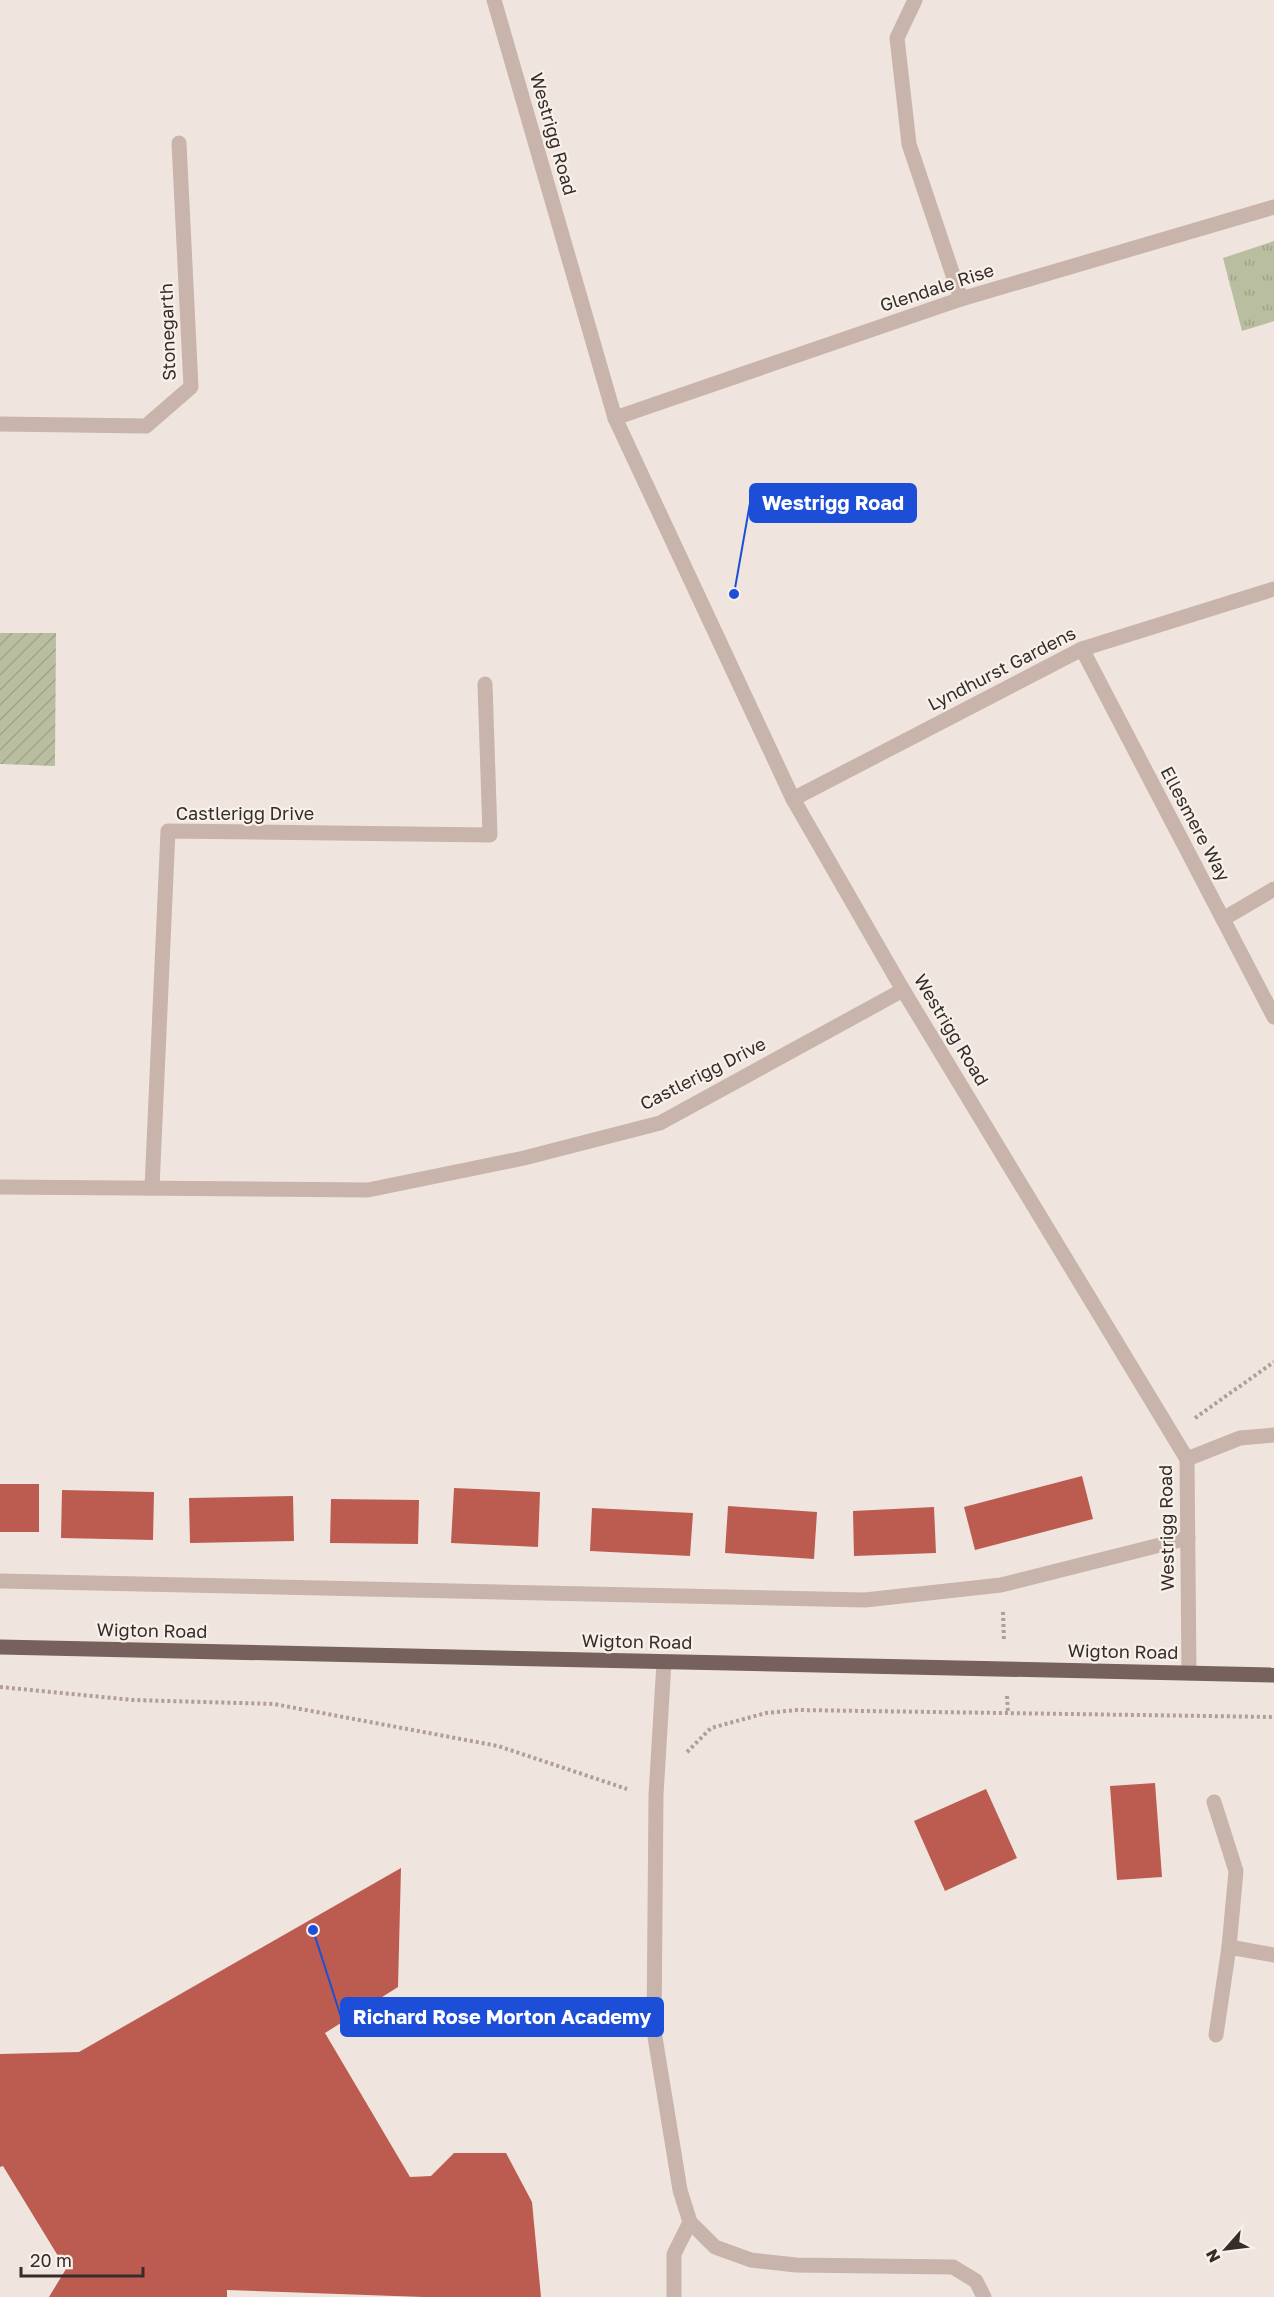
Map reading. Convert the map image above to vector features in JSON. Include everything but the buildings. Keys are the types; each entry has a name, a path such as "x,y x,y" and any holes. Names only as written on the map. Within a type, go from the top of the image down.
{"main road":[{"name":"Wigton Road","path":"0,1647 1274,1675"}],"street":[{"name":"Westrigg Road","path":"494,0 615,418 793,799 903,990 1187,1459 1189,1673"},
{"path":"915,0 897,38 909,144 961,299"},
{"name":"Stonegarth","path":"0,424 146,426 191,387 179,143"},
{"name":"Glendale Rise","path":"615,418 961,299 1274,207"},
{"name":"Lyndhurst Gardens","path":"793,799 1082,649 1274,589"},
{"name":"Ellesmere Way","path":"1082,649 1274,1017"},
{"name":"Castlerigg Drive","path":"152,1188 168,831 490,835 485,684"},
{"path":"1223,919 1274,889"},
{"name":"Castlerigg Drive","path":"0,1187 368,1190 524,1158 660,1123 903,990"},
{"path":"1187,1459 1240,1438 1274,1436"},
{"path":"0,1581 865,1600 1001,1585 1188,1538"},
{"path":"664,1662 656,1794 654,2031 680,2190 690,2222 715,2247 751,2260 796,2265 953,2267 976,2281 984,2297"},
{"path":"1214,1802 1236,1871 1229,1947 1216,2035"},
{"path":"1229,1947 1274,1955"},
{"path":"674,2297 674,2254 690,2222"}],"path":[{"path":"1173,1434 1274,1362"}],"green space":[{"path":"1274,241 1274,321 1242,331 1223,258"},
{"path":"0,633 56,633 55,766 0,764"}],"place":[{"name":"Westrigg Road","path":"734,594"},
{"name":"Richard Rose Morton Academy","path":"313,1930"}]}
